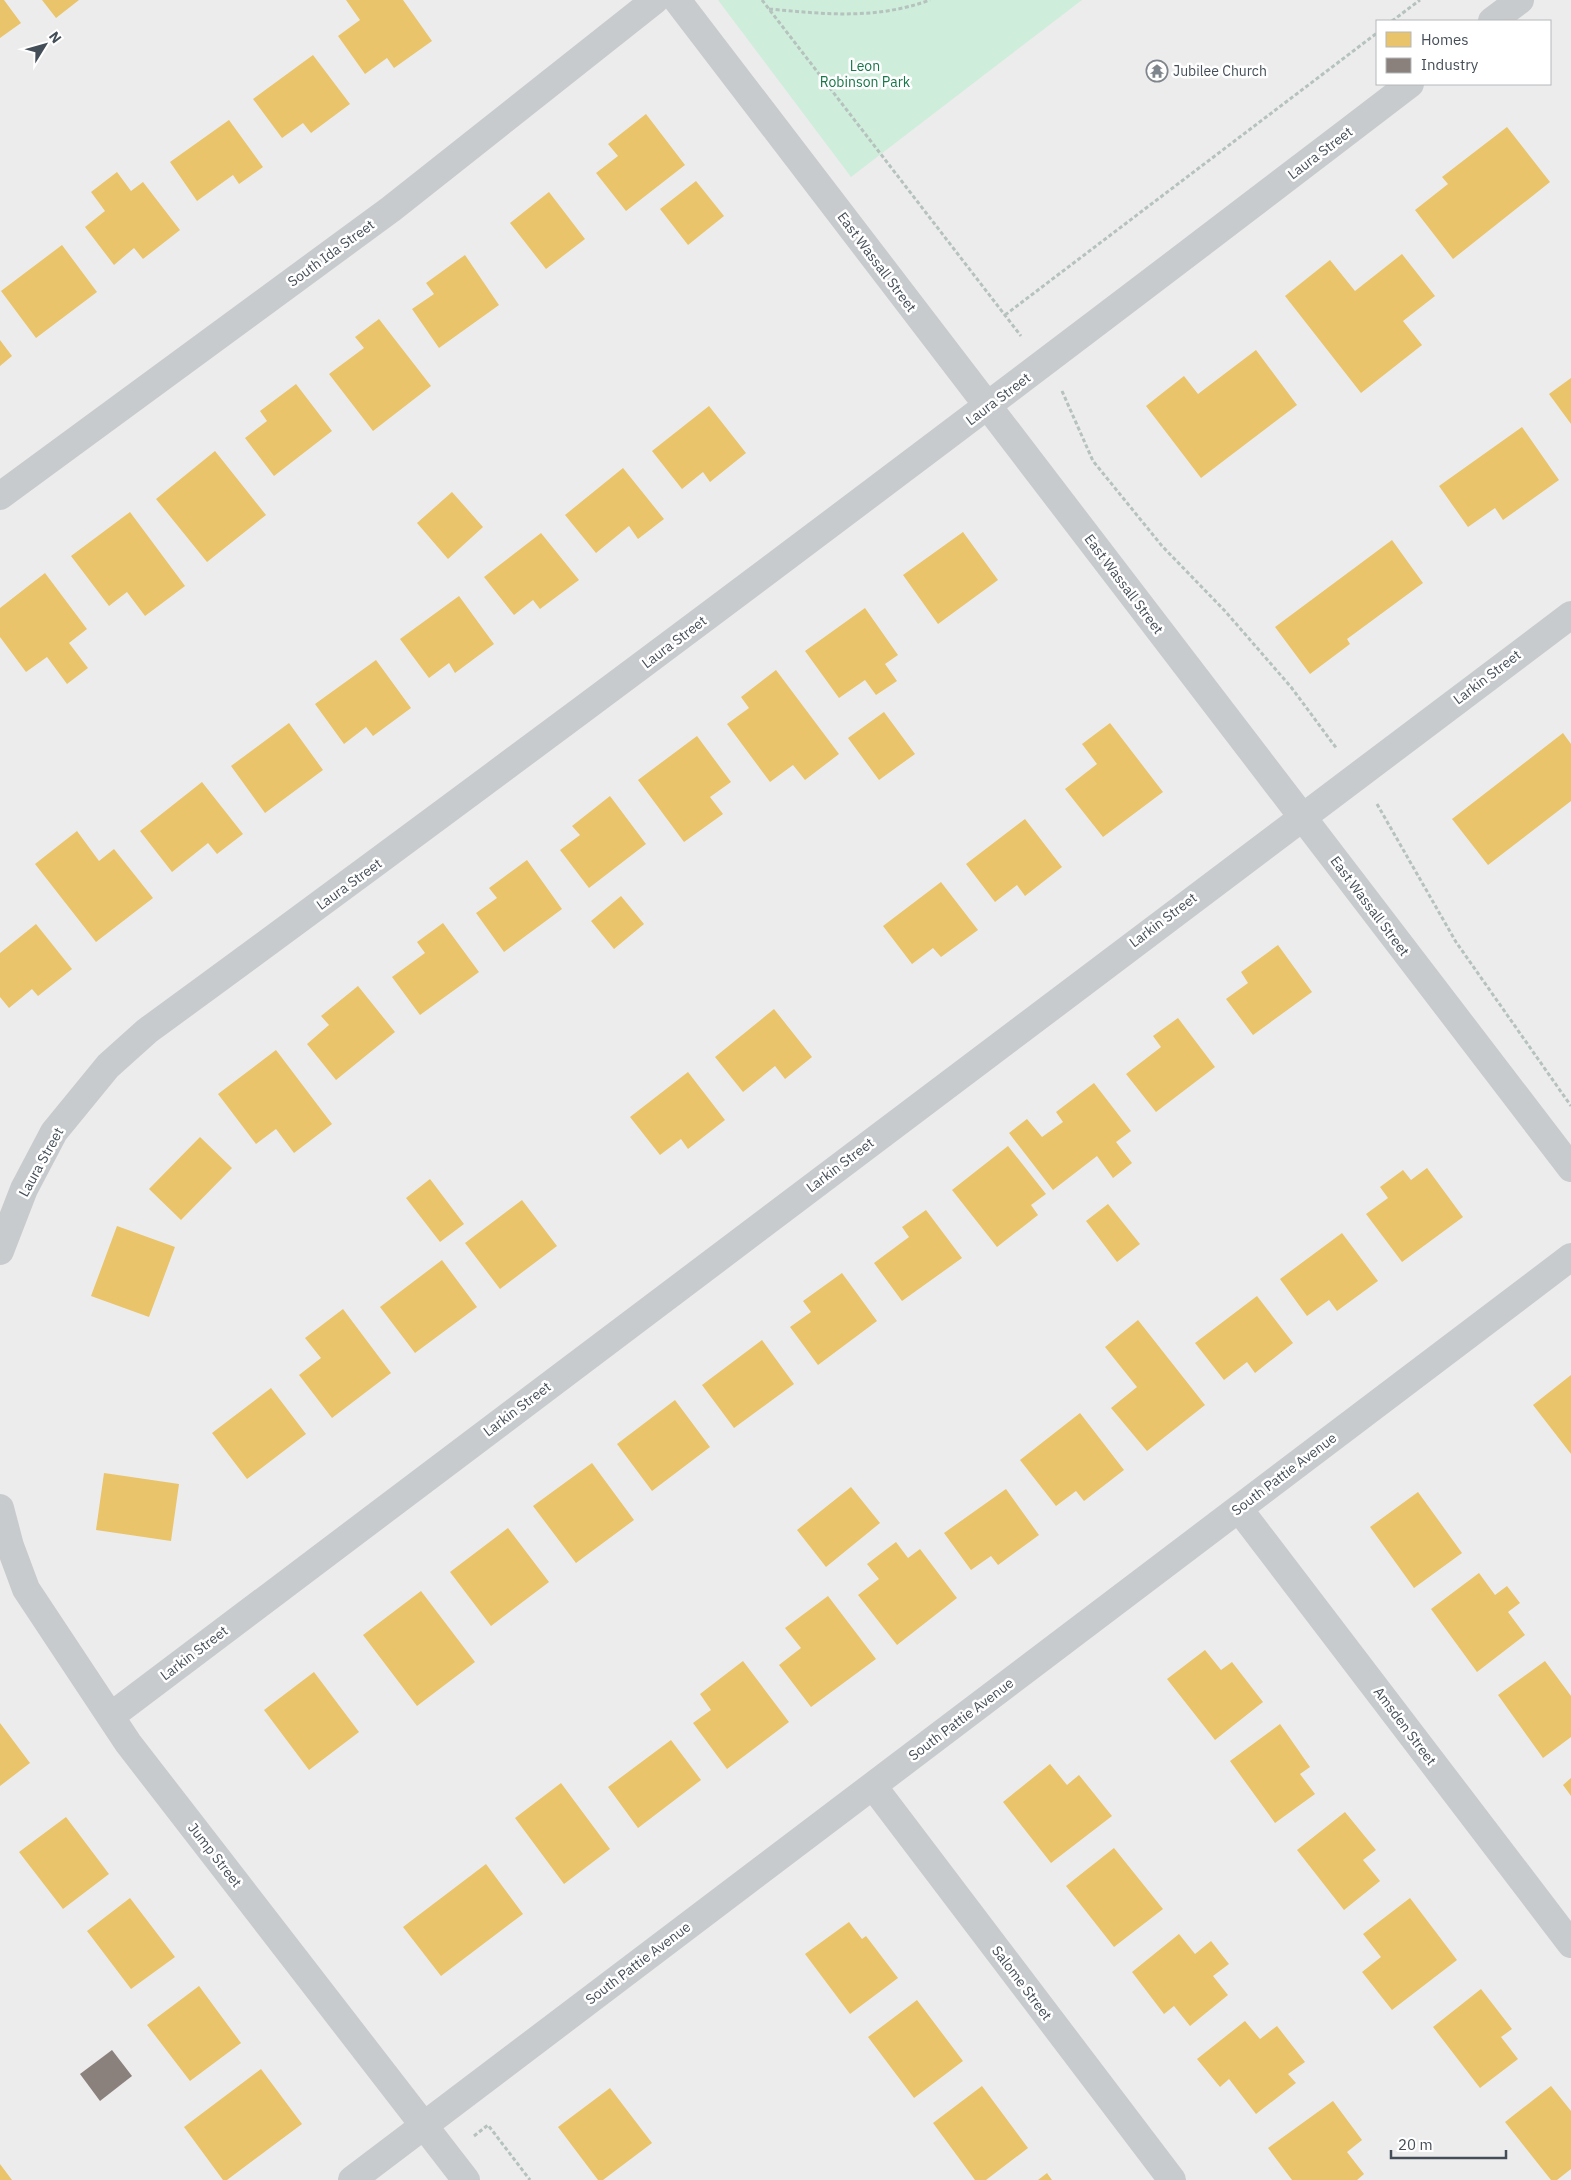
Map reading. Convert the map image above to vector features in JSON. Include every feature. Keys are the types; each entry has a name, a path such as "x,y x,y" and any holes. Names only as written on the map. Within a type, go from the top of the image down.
{"street":[{"name":"South Ida Street","path":"0,496 390,209 655,0"},
{"name":"East Wassall Street","path":"677,0 1571,1168"},
{"path":"1493,20 1520,0"},
{"name":"Laura Street","path":"0,1252 24,1189 54,1132 108,1066 147,1031 425,828 988,407 1409,85"},
{"name":"Larkin Street","path":"111,1716 1301,816 1571,615"},
{"name":"South Pattie Avenue","path":"352,2180 1571,1257"},
{"name":"Jump Street","path":"0,1508 10,1546 26,1589 128,1743 466,2180"},
{"name":"Amsden Street","path":"1239,1509 1571,1944"},
{"name":"Salome Street","path":"873,1786 1172,2180"}],"path":[{"path":"762,0 1065,394 1093,460 1162,546 1225,611 1291,687 1357,775 1374,800 1456,942 1571,1106"},
{"path":"769,9 845,16 908,8 930,0"},
{"path":"1393,20 1420,0"},
{"path":"1005,314 1376,33"}],"green space":[{"name":"Leon Robinson Park","path":"718,0 1082,0 851,177"}],"building: Homes":[{"path":"0,0 4,0 21,23 0,38"},
{"path":"42,0 79,0 56,18"},
{"path":"346,0 403,0 432,41 394,68 387,58 365,74 338,36 360,20"},
{"path":"313,55 350,104 311,133 303,123 282,138 253,99"},
{"path":"646,114 685,165 626,211 596,173 618,156 608,144"},
{"path":"229,120 263,167 239,184 233,175 197,201 170,162"},
{"path":"1507,127 1550,182 1453,259 1415,210 1448,184 1442,177"},
{"path":"117,172 131,191 143,182 180,230 143,259 134,248 114,265 85,227 105,211 91,192"},
{"path":"696,181 724,216 688,245 660,209"},
{"path":"549,192 585,239 546,269 510,223"},
{"path":"62,245 97,292 36,338 1,291"},
{"path":"1402,254 1435,296 1403,321 1422,345 1361,393 1285,296 1330,260 1355,291"},
{"path":"465,255 499,305 439,348 412,309 434,294 426,283"},
{"path":"379,319 431,386 373,431 329,374 364,348 355,337"},
{"path":"0,340 12,356 0,366"},
{"path":"1256,350 1297,405 1201,478 1146,406 1184,376 1198,394"},
{"path":"1571,378 1571,424 1549,394"},
{"path":"296,384 332,431 274,476 245,438 267,421 260,411"},
{"path":"709,406 746,453 710,482 703,472 682,489 652,451"},
{"path":"1522,427 1559,480 1503,520 1495,508 1468,527 1439,486"},
{"path":"215,451 266,515 207,562 156,499"},
{"path":"623,468 664,519 638,539 629,526 596,553 565,515"},
{"path":"452,492 483,527 448,559 417,523"},
{"path":"130,512 185,586 145,616 127,592 109,606 71,556"},
{"path":"963,532 998,580 938,624 903,575"},
{"path":"541,533 579,580 540,609 533,600 514,615 484,577"},
{"path":"1392,540 1423,583 1347,639 1350,644 1310,674 1275,627"},
{"path":"45,573 87,629 69,643 88,668 67,684 47,657 26,672 0,637 0,608"},
{"path":"459,596 494,644 455,673 449,663 429,678 400,639"},
{"path":"865,608 898,655 885,664 897,681 876,695 865,680 839,698 805,651"},
{"path":"376,660 411,708 373,736 366,727 344,744 315,704"},
{"path":"776,670 839,754 805,780 793,765 770,782 727,724 749,708 741,697"},
{"path":"884,712 915,754 879,780 848,738"},
{"path":"289,723 323,770 265,813 231,766"},
{"path":"1110,723 1163,792 1103,837 1065,789 1097,764 1082,744"},
{"path":"1563,733 1571,744 1571,801 1488,865 1452,819"},
{"path":"697,736 731,782 710,797 723,814 684,842 638,780"},
{"path":"202,782 243,834 217,854 208,843 172,872 140,831"},
{"path":"610,796 646,844 589,888 560,850 580,835 572,826"},
{"path":"1025,819 1062,867 1025,896 1017,885 995,902 966,864"},
{"path":"77,831 99,861 114,849 153,898 96,942 35,864"},
{"path":"527,860 562,909 504,952 476,913 497,898 489,888"},
{"path":"941,882 978,930 941,957 933,948 912,964 883,926"},
{"path":"621,896 644,924 614,949 591,921"},
{"path":"443,923 479,972 420,1015 392,977 425,953 417,942"},
{"path":"36,924 72,969 38,996 32,989 9,1008 0,997 0,953"},
{"path":"1278,945 1312,992 1253,1035 1226,999 1248,983 1241,972"},
{"path":"358,986 395,1032 336,1080 307,1044 329,1025 321,1016"},
{"path":"774,1009 812,1057 785,1079 775,1066 743,1092 715,1057"},
{"path":"1178,1018 1215,1067 1156,1112 1126,1074 1161,1047 1153,1036"},
{"path":"276,1050 332,1124 294,1153 276,1129 256,1144 218,1094"},
{"path":"688,1072 725,1120 688,1149 681,1139 660,1155 630,1117"},
{"path":"1094,1083 1131,1131 1116,1142 1132,1163 1113,1178 1097,1156 1053,1190 1009,1133 1027,1119 1042,1137 1063,1122 1056,1112"},
{"path":"200,1137 232,1168 181,1220 149,1189"},
{"path":"1008,1146 1046,1194 1031,1205 1038,1215 997,1247 952,1190"},
{"path":"1427,1168 1463,1217 1402,1262 1366,1214 1388,1198 1380,1187 1403,1170 1411,1180"},
{"path":"430,1179 464,1224 440,1242 406,1198"},
{"path":"522,1200 557,1246 500,1289 465,1243"},
{"path":"1108,1204 1140,1244 1117,1262 1086,1221"},
{"path":"926,1210 962,1258 902,1301 874,1263 909,1237 902,1227"},
{"path":"117,1226 175,1247 149,1317 91,1296"},
{"path":"1342,1233 1378,1281 1337,1311 1329,1300 1307,1316 1280,1279"},
{"path":"442,1260 477,1307 415,1353 380,1307"},
{"path":"842,1273 877,1321 818,1365 790,1327 811,1312 803,1301"},
{"path":"1257,1296 1293,1343 1255,1373 1247,1362 1224,1380 1195,1343"},
{"path":"343,1309 391,1373 332,1418 299,1375 321,1358 305,1338"},
{"path":"1138,1320 1205,1405 1147,1451 1111,1408 1137,1387 1105,1347"},
{"path":"762,1340 794,1384 734,1428 702,1385"},
{"path":"1571,1375 1571,1454 1533,1405"},
{"path":"271,1388 306,1434 247,1479 212,1433"},
{"path":"675,1400 710,1447 652,1491 617,1444"},
{"path":"1080,1413 1124,1470 1084,1501 1076,1491 1056,1506 1020,1460"},
{"path":"592,1463 634,1520 576,1563 533,1506"},
{"path":"104,1473 179,1484 171,1541 96,1530"},
{"path":"851,1487 880,1523 826,1567 797,1530"},
{"path":"1006,1489 1039,1535 998,1565 991,1556 971,1570 944,1533"},
{"path":"1418,1492 1462,1553 1414,1588 1370,1527"},
{"path":"508,1528 549,1582 491,1626 450,1572"},
{"path":"896,1542 908,1558 920,1549 957,1598 897,1645 858,1595 879,1579 867,1564"},
{"path":"1479,1573 1495,1595 1507,1586 1520,1603 1508,1612 1525,1635 1477,1672 1431,1609"},
{"path":"421,1591 475,1662 417,1706 363,1635"},
{"path":"828,1596 876,1659 811,1707 779,1665 801,1648 785,1628"},
{"path":"1205,1650 1221,1670 1232,1662 1263,1702 1215,1740 1167,1679"},
{"path":"743,1661 789,1722 727,1769 693,1723 711,1710 700,1694"},
{"path":"1545,1661 1571,1696 1571,1737 1543,1758 1498,1695"},
{"path":"314,1672 359,1732 309,1770 264,1710"},
{"path":"0,1723 30,1763 0,1786"},
{"path":"1280,1724 1310,1767 1300,1774 1315,1794 1275,1823 1230,1761"},
{"path":"671,1740 701,1780 638,1828 608,1787"},
{"path":"1050,1764 1067,1785 1079,1775 1112,1816 1051,1863 1003,1802"},
{"path":"1571,1778 1571,1796 1563,1785"},
{"path":"561,1783 610,1849 564,1884 515,1818"},
{"path":"1345,1812 1376,1850 1363,1860 1380,1881 1344,1910 1297,1850"},
{"path":"66,1817 109,1874 63,1909 19,1852"},
{"path":"1114,1848 1163,1909 1114,1947 1066,1886"},
{"path":"486,1864 523,1914 441,1976 403,1927"},
{"path":"130,1898 175,1957 131,1989 87,1931"},
{"path":"1410,1898 1457,1960 1392,2010 1362,1972 1381,1957 1363,1934"},
{"path":"849,1922 862,1939 866,1936 898,1978 850,2014 805,1954"},
{"path":"1179,1934 1195,1954 1211,1941 1229,1964 1213,1976 1228,1995 1190,2026 1174,2006 1164,2014 1132,1972"},
{"path":"199,1986 241,2043 190,2081 147,2025"},
{"path":"1481,1989 1512,2029 1501,2037 1518,2059 1480,2088 1433,2027"},
{"path":"917,2000 963,2061 914,2098 868,2037"},
{"path":"1245,2021 1260,2039 1277,2026 1305,2062 1288,2074 1296,2083 1256,2114 1229,2079 1220,2087 1197,2059"},
{"path":"261,2069 302,2124 227,2180 223,2180 184,2127"},
{"path":"982,2086 1028,2148 986,2180 975,2180 933,2123"},
{"path":"1551,2086 1571,2111 1571,2169 1557,2180 1551,2180 1505,2122"},
{"path":"610,2088 652,2143 603,2180 598,2180 558,2127"},
{"path":"1333,2101 1362,2140 1347,2152 1364,2174 1357,2180 1292,2180 1268,2148"},
{"path":"0,2164 12,2180 0,2180"},
{"path":"1047,2173 1052,2180 1038,2180"}],"building: Industry":[{"path":"112,2050 132,2076 100,2101 80,2074"}],"place":[{"name":"Jubilee Church","path":"1157,71"}]}
